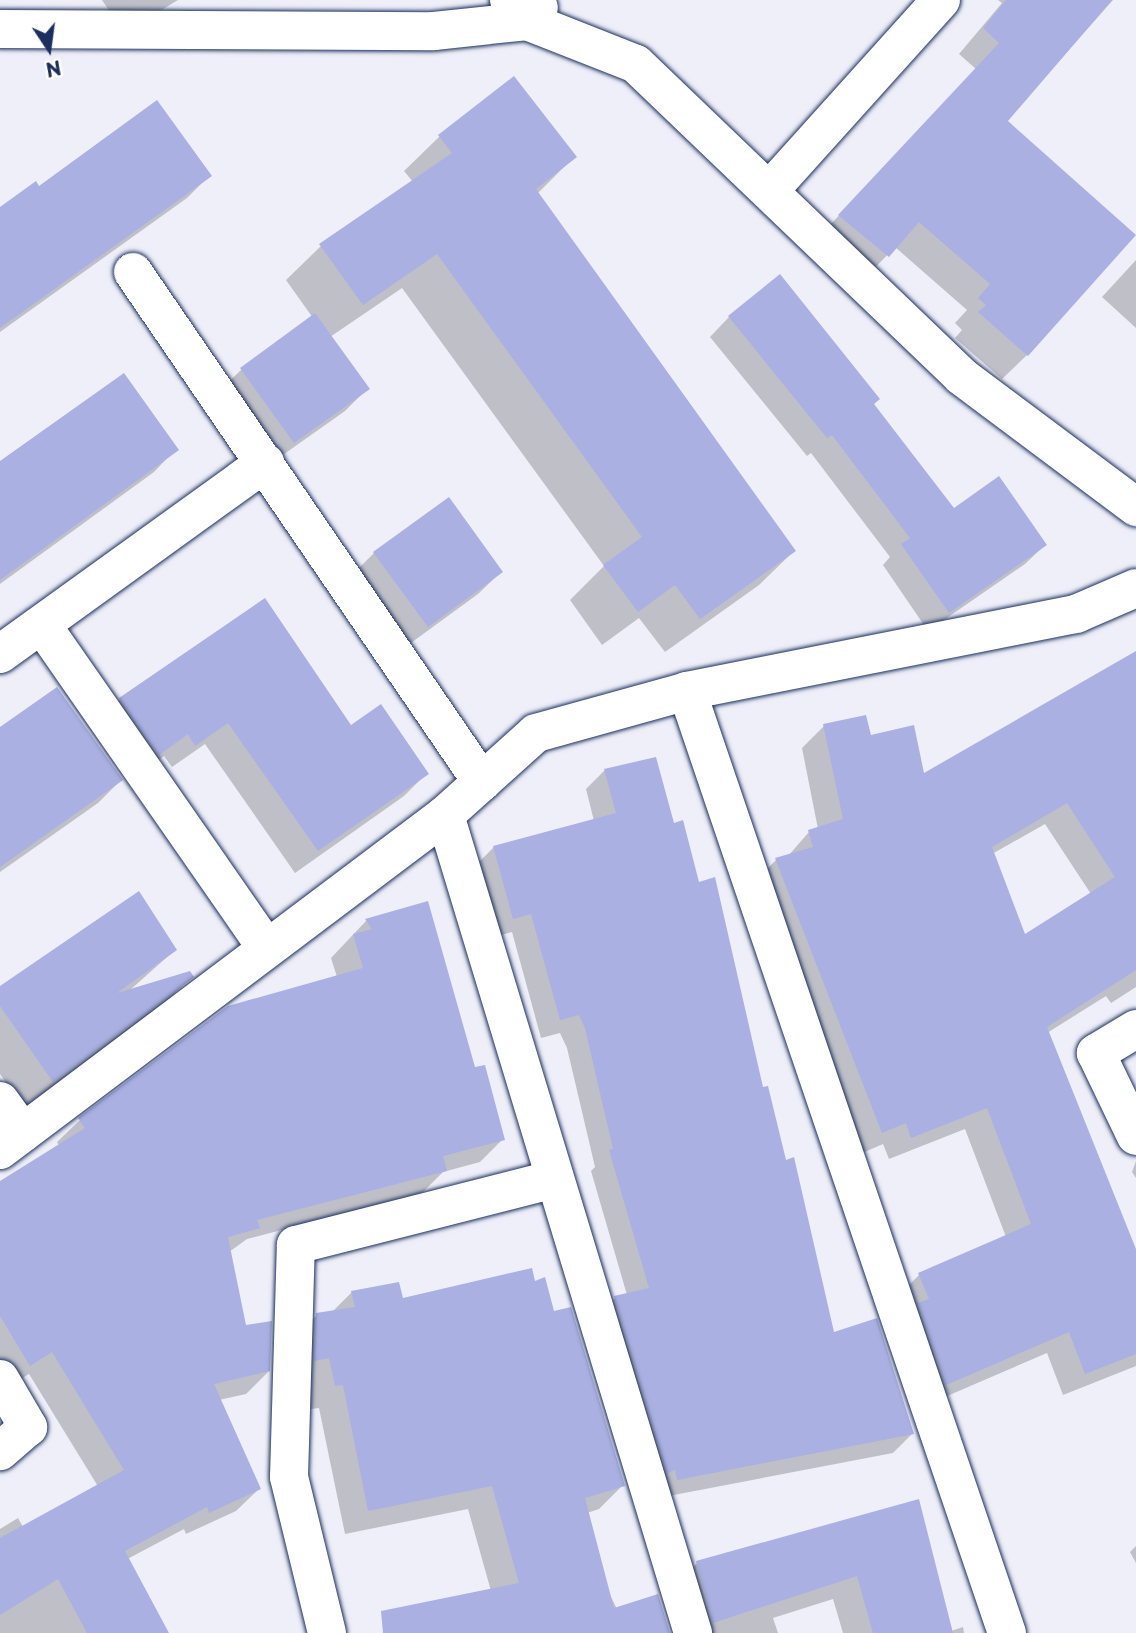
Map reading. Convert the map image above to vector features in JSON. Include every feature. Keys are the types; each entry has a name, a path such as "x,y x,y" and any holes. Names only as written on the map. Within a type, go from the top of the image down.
{"street":[{"path":"769,191 941,0"},
{"path":"0,29 434,32 527,7 636,64 961,376 1136,506"},
{"path":"133,272 482,782"},
{"path":"0,654 265,463"},
{"path":"0,1101 11,1141 444,815 536,733 687,691 1076,614 1136,588"},
{"path":"42,625 267,949"},
{"path":"687,691 1007,1633"},
{"path":"444,815 693,1633"},
{"path":"1136,1029 1096,1053 1136,1136"},
{"path":"327,1633 289,1477 296,1245 555,1179"},
{"path":"0,1379 28,1427 0,1451"}],"building":[{"path":"1006,0 1112,0 1008,121 1136,235 1028,356 978,312 986,305 978,298 990,284 919,222 889,257 838,215 999,43 983,28"},
{"path":"514,76 577,157 536,189 796,551 700,619 675,585 638,612 603,565 642,537 437,254 363,305 319,244 452,153 438,135"},
{"path":"157,100 212,176 0,328 0,207 36,181 39,186"},
{"path":"780,274 880,399 874,404 954,508 999,476 1047,545 949,613 901,544 910,538 832,435 827,438 728,316"},
{"path":"315,313 370,389 294,443 240,368"},
{"path":"124,373 179,450 0,580 0,461"},
{"path":"449,497 503,572 428,627 373,552"},
{"path":"265,598 351,725 381,704 429,774 318,851 228,723 195,746 188,734 159,755 119,698"},
{"path":"1136,651 1136,970 1047,1027 1136,1249 1136,1354 1085,1374 1069,1332 946,1385 918,1303 929,1299 918,1273 1031,1224 987,1108 911,1138 906,1123 882,1133 775,858 813,847 808,830 843,819 823,724 866,715 871,735 914,725 924,773","holes":["1067,803 1115,877 1025,934 992,847"]},
{"path":"57,687 123,780 0,867 0,727"},
{"path":"656,757 674,823 683,820 699,882 715,877 763,1087 768,1086 786,1160 794,1157 834,1332 877,1318 914,1434 677,1480 675,1470 667,1473 614,1296 649,1288 609,1150 613,1149 585,1028 579,1015 560,1020 531,914 513,919 493,846 616,813 604,769"},
{"path":"139,891 177,950 117,993 190,971 194,977 53,1082 0,1006 0,986"},
{"path":"428,901 475,1067 485,1065 505,1140 443,1156 447,1171 257,1220 260,1228 228,1237 246,1325 272,1321 270,1371 214,1384 261,1489 209,1513 207,1507 125,1551 169,1633 87,1633 58,1579 0,1615 0,1538 124,1470 52,1352 30,1366 0,1316 0,1181 85,1128 78,1118 228,1006 363,968 353,934 372,929 365,919"},
{"path":"532,1268 535,1281 545,1277 554,1311 571,1307 625,1486 585,1498 614,1608 658,1594 670,1633 383,1633 381,1611 519,1583 492,1486 368,1511 343,1385 335,1386 329,1358 314,1361 316,1313 355,1307 351,1291 399,1282 403,1298"},
{"path":"919,1499 953,1633 873,1633 857,1576 713,1623 696,1561"}]}
